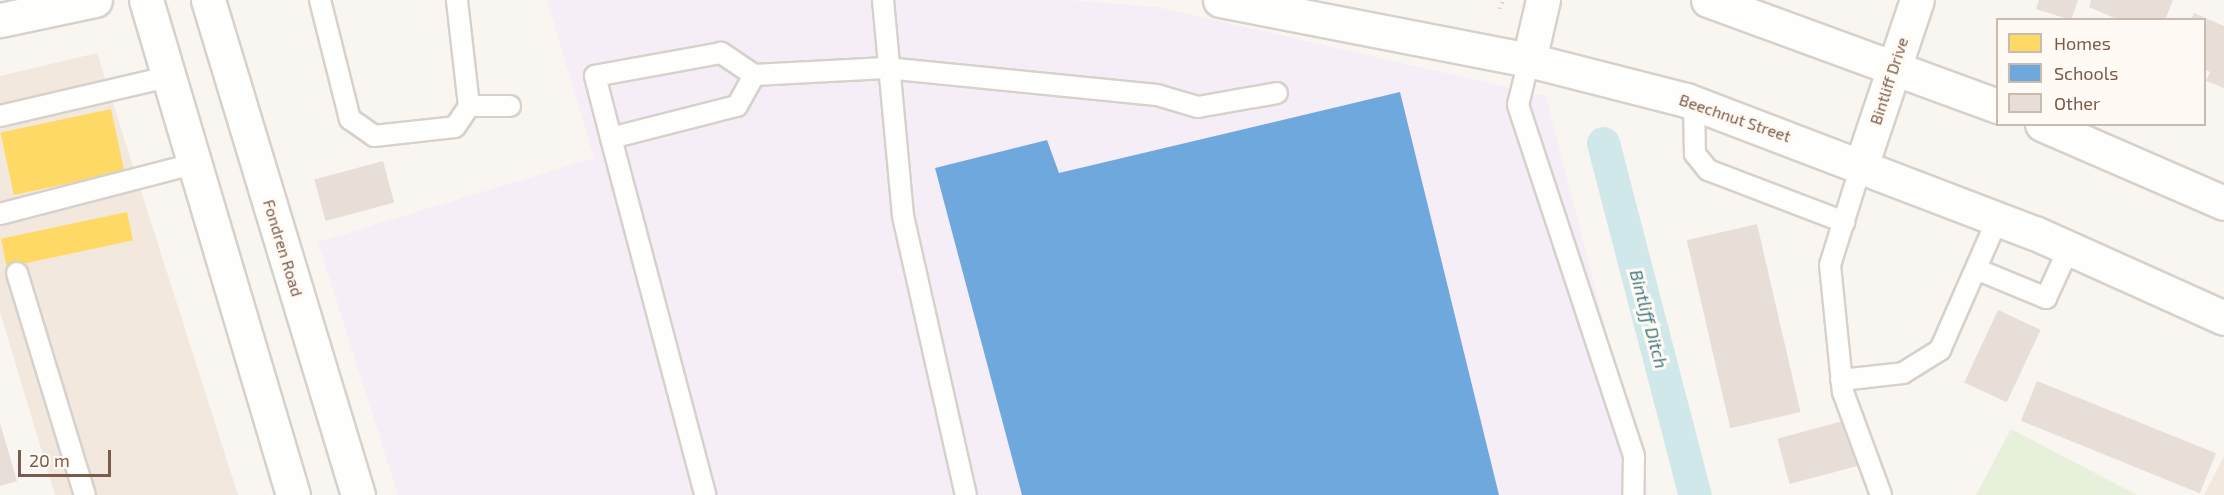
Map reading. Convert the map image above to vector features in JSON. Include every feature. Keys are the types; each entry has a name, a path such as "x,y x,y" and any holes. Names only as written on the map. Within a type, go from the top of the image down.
{"main road":[{"path":"0,20 95,0"},
{"path":"146,0 293,495"},
{"name":"Fondren Road","path":"208,0 358,495"},
{"name":"Beechnut Street","path":"1220,0 1529,60 1694,103 1862,162 2069,248 2224,318"},
{"path":"1529,60 1543,0"},
{"path":"1708,0 1893,64 1996,105"},
{"name":"Bintliff Drive","path":"1862,162 1893,64 1917,0"},
{"path":"2047,126 2224,203"}],"lane":[{"path":"320,0 350,119 374,136 455,127 469,106 457,0"},
{"path":"883,0 886,68 903,216 966,495"},
{"path":"705,495 595,76 721,53 754,75 886,68 1157,95 1198,107 1277,93"},
{"path":"1529,60 1518,105 1634,456 1633,495"},
{"path":"611,138 737,106 754,75"},
{"path":"0,116 168,77"},
{"path":"1694,103 1695,154 1708,170 1844,222"},
{"path":"469,106 510,106"},
{"path":"1862,162 1830,265 1841,380 1881,495"},
{"path":"0,214 194,164"},
{"path":"1841,380 1903,373 1940,350 1998,218"},
{"path":"1976,269 2046,298 2069,248"},
{"path":"18,273 85,495"}],"path":[{"path":"1500,9 1503,0"}],"shaded area":[{"path":"547,0 1068,0 1157,7 1546,96 1648,495 398,495 318,242 594,158"},
{"path":"97,53 238,495 55,495 0,312 0,76"},
{"path":"2224,456 2224,495 2204,495"}],"green space":[{"path":"2011,429 2137,495 1976,495"}],"building: Homes":[{"path":"111,109 124,172 14,195 0,132"},
{"path":"127,212 133,240 7,267 1,239"}],"building: Schools":[{"path":"1400,92 1499,495 1022,495 935,168 1047,140 1059,173"}],"building: Other":[{"path":"2039,0 2078,0 2072,18 2036,9"},
{"path":"2091,0 2173,0 2166,18 2114,18 2089,7"},
{"path":"2194,13 2206,18 2192,18"},
{"path":"2206,18 2224,26 2224,88 2206,81 2210,72 2206,70"},
{"path":"383,161 394,203 326,221 314,179"},
{"path":"1757,224 1800,412 1730,428 1687,240"},
{"path":"1998,310 2041,330 2007,402 1964,383"},
{"path":"2037,381 2216,453 2200,493 2021,421"},
{"path":"1847,420 1859,465 1790,484 1777,439"},
{"path":"0,423 17,481 0,486"}],"waterway":[{"name":"Bintliff Ditch","path":"1603,143 1695,495"}]}
